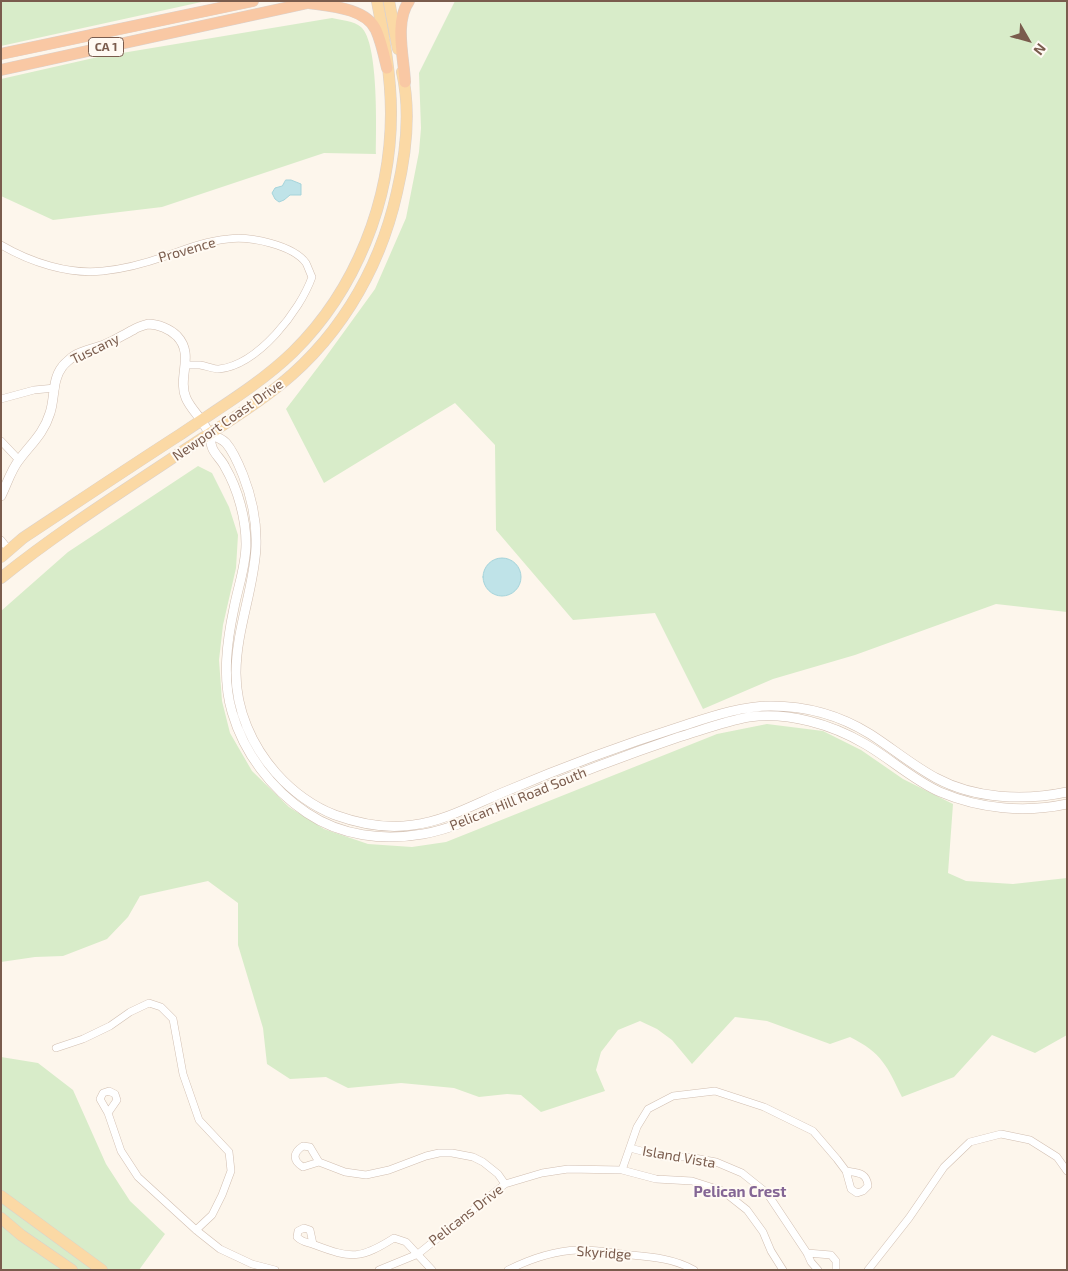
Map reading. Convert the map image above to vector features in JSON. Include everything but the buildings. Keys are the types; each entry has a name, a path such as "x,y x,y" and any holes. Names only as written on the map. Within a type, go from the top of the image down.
{"highway":[{"name":"CA 1","path":"1,54 253,1"},
{"path":"405,82 401,26 403,10 409,1"},
{"name":"CA 1","path":"1,70 313,2"},
{"path":"313,2 344,8 367,19 376,28 387,68"}],"main road":[{"name":"Newport Coast Drive","path":"5,553 31,533 253,386 294,351 329,309 356,265 370,233 385,176 390,143 391,113 386,48 376,1"},
{"name":"Newport Coast Drive","path":"1,578 39,548 268,394 304,364 338,324 368,278 376,260 392,217 402,173 405,150 405,82 389,1"},
{"path":"1,1196 102,1270"},
{"path":"1,1218 72,1270"}],"street":[{"name":"Provence","path":"1,245 45,264 74,270 101,271 133,266 197,245 230,238 272,244 292,252 305,263 312,277 306,293 271,340 246,360 219,369 200,365 185,366"},
{"name":"Tuscany","path":"1,496 19,460 43,431 50,414 54,388 60,370 74,356 106,345 137,328 148,324 170,330 180,339 185,350 184,391 186,398 201,420"},
{"path":"1,399 34,390 54,388"},
{"name":"Pelican Hill Road South","path":"201,420 210,434 212,448 224,465 236,491 244,522 246,546 227,648 226,674 230,708 241,736 261,771 285,798 311,816 334,828 384,838 421,835 452,827 633,752 719,725 770,706 800,708 834,717 868,732 938,779 971,791 1011,798 1046,797 1067,792"},
{"name":"Pelican Hill Road South","path":"210,434 225,442 238,463 248,488 256,522 255,557 237,650 236,675 239,705 249,731 268,763 289,787 313,804 333,814 378,826 412,825 439,820 529,781 618,747 710,717 750,713"},
{"path":"1,441 19,460"},
{"path":"1,540 5,553"},
{"path":"227,648 237,650"},
{"path":"750,713 804,720 838,730 867,745 904,771 938,791 968,801 992,807 1023,810 1067,804"},
{"path":"680,727 683,736"},
{"path":"956,797 959,787"},
{"path":"968,801 971,791"},
{"path":"56,1048 83,1039 110,1026 130,1012 149,1003 162,1007 173,1020 183,1074 199,1120 229,1152 230,1171 222,1195 212,1215 196,1230"},
{"path":"622,1170 637,1127 648,1109 673,1096 714,1091 764,1107 813,1131 846,1171"},
{"path":"108,1113 121,1151 138,1177 196,1230 220,1249 252,1264 275,1270"},
{"path":"868,1270 909,1218 944,1167 970,1142 1001,1134 1030,1140 1057,1158 1067,1171"},
{"name":"Island Vista","path":"630,1148 664,1157 689,1157 716,1162 742,1173 767,1193 818,1270"},
{"path":"320,1162 345,1172 366,1175 377,1174 439,1153 462,1154 483,1162 498,1174 505,1184"},
{"name":"Pelicans Drive","path":"379,1270 418,1254 505,1184 542,1173 568,1169 622,1170 656,1179 692,1181 723,1191 747,1210 764,1232 771,1251 783,1270"},
{"path":"312,1244 331,1251 352,1255 372,1252 394,1238 406,1242 432,1270"},
{"name":"Skyridge","path":"508,1270 535,1258 577,1250 595,1250 669,1260 694,1270"},
{"path":"807,1253 831,1255 836,1261 836,1270"}],"green space":[{"path":"1,1 206,1 1,46"},
{"path":"455,1 1067,1 1067,612 996,604 855,655 773,679 703,709 655,613 573,620 496,530 495,445 455,403 324,483 286,409 375,289 406,218 419,152 421,128 419,73"},
{"path":"332,18 355,23 361,27 367,36 374,68 376,154 324,153 162,207 53,220 1,196 1,79 98,57"},
{"path":"198,466 212,473 229,507 238,535 236,568 223,625 219,660 222,701 230,733 252,771 289,807 324,829 368,844 412,847 446,842 717,734 767,724 823,731 861,750 903,779 953,804 948,873 966,881 1013,884 1067,878 1067,1035 1035,1053 992,1035 954,1077 902,1097 892,1077 877,1055 850,1037 830,1044 767,1021 735,1017 692,1064 672,1040 657,1029 640,1021 618,1030 601,1052 596,1070 605,1091 541,1112 521,1095 507,1094 479,1097 454,1088 401,1083 348,1088 326,1077 290,1079 267,1064 263,1028 238,945 238,903 208,881 140,896 128,917 107,939 63,956 35,957 1,962 1,611 68,552"},
{"path":"1,1057 38,1063 73,1090 106,1164 130,1201 165,1234 139,1270 1,1270"}],"water":[{"path":"286,180 301,184 301,195 290,195 279,202 272,193 275,188 282,186"},
{"path":"502,558 516,563 521,577 516,591 502,596 488,591 483,577 488,563"}],"district":[{"name":"Pelican Crest","path":"740,1192"}]}
